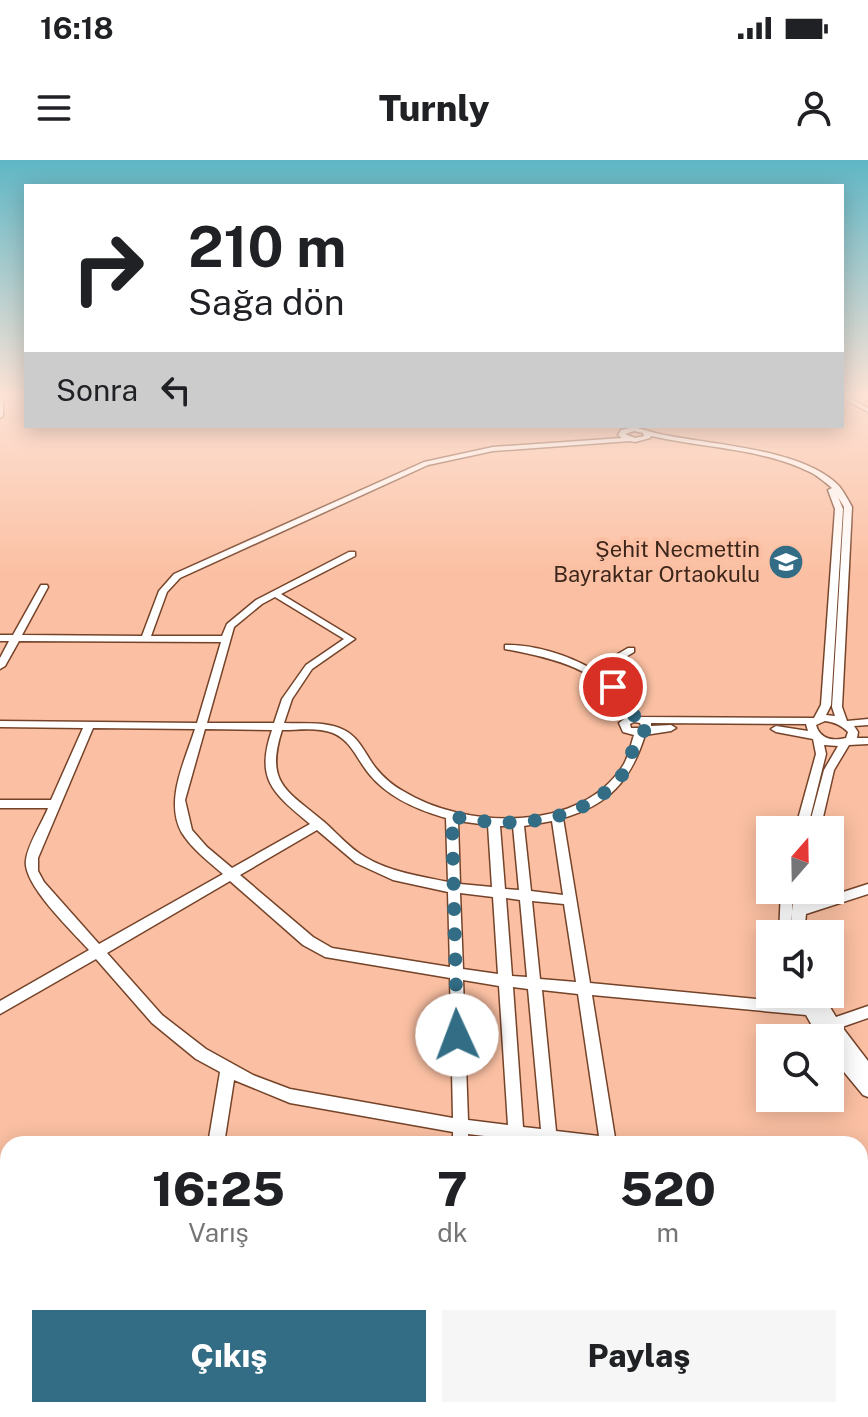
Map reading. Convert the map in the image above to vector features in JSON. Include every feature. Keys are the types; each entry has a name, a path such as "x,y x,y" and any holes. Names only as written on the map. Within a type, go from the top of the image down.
{"street":[{"path":"146,638 163,591 177,576 374,485 426,463 456,457"},
{"path":"753,457 813,475 835,494 839,505 826,705 811,729 817,737 821,754 805,816"},
{"path":"762,457 789,462 823,476 842,493 848,507 837,707 853,732 829,770 818,816"},
{"path":"352,554 239,616 224,639 179,800 179,808 192,838 308,941 323,950 505,981 810,1010 823,1024"},
{"path":"0,666 44,587"},
{"path":"275,594 350,639 321,657 303,673 290,692 270,752 275,781 283,795 371,865 406,879 453,888 570,900"},
{"path":"0,638 224,639"},
{"path":"508,647 551,656 592,673 619,693 641,725"},
{"path":"592,673 631,650"},
{"path":"641,725 816,720 868,722"},
{"path":"0,724 312,725 344,733 355,740 366,762 384,783 415,802 452,816 494,823 557,816 596,799 615,783 630,762 641,725"},
{"path":"90,724 32,858 32,871 39,885 157,1019 185,1043 228,1070 274,1091 307,1100 507,1136"},
{"path":"641,725 788,729 831,743 868,741"},
{"path":"0,804 55,804"},
{"path":"452,816 461,1136"},
{"path":"557,816 604,1136"},
{"path":"518,822 550,1136"},
{"path":"494,823 516,1136"},
{"path":"0,1008 319,824"},
{"path":"798,912 868,889"},
{"path":"798,920 799,904"},
{"path":"843,1024 868,1012"},
{"path":"844,1047 868,1072"},
{"path":"844,1061 868,1090"},
{"path":"217,1136 228,1070"}],"place":[{"name":"Şehit Necmettin Bayraktar Ortaokulu","path":"786,562"}],"route":[{"path":"457,1035 452,816 494,823 537,820 566,813 603,794 627,768 640,733 648,728 645,721 636,718 613,687"}]}
